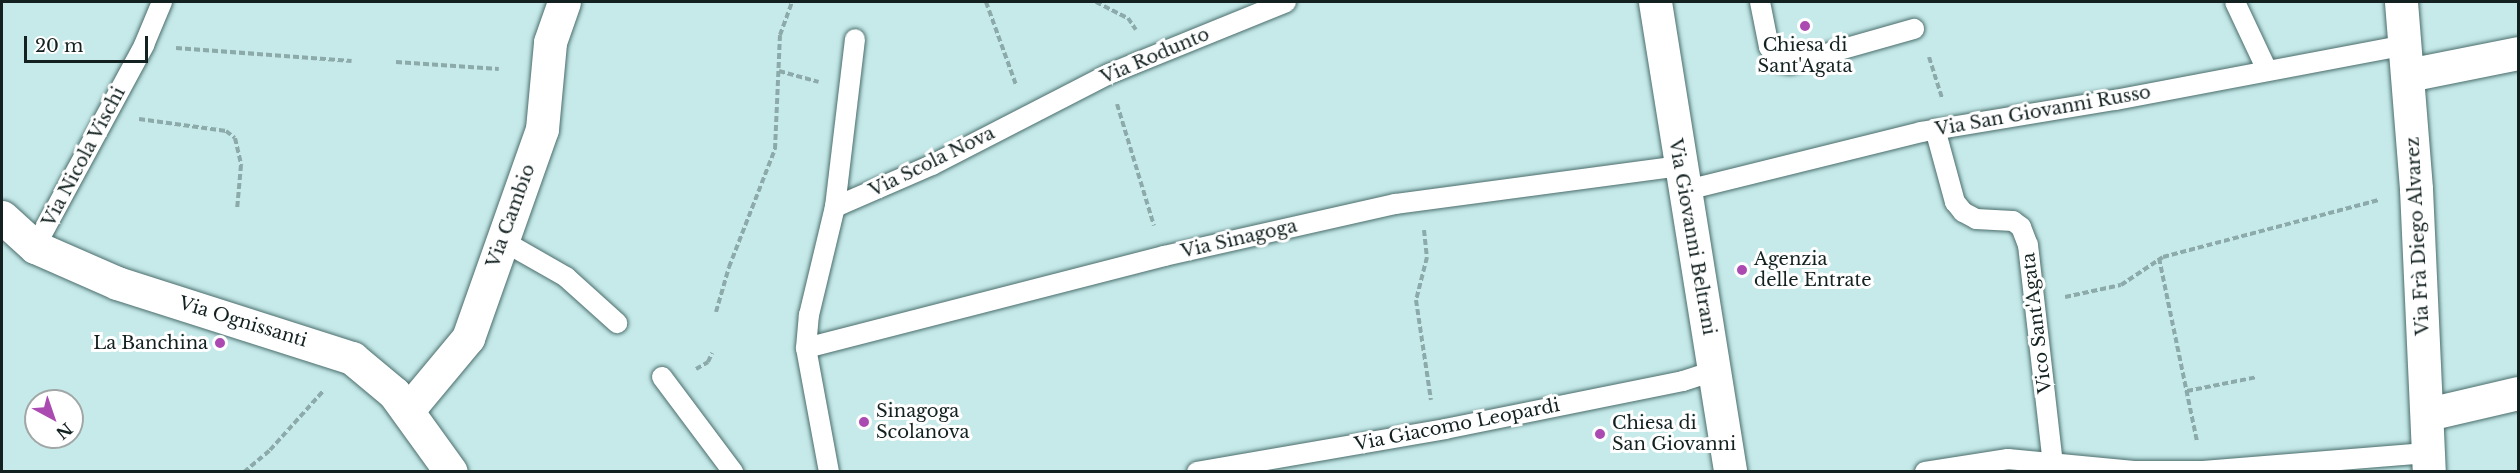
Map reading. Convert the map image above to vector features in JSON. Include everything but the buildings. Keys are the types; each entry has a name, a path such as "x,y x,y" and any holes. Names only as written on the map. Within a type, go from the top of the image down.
{"street":[{"name":"Via Cambio","path":"408,410 468,338 542,129 549,50 564,2"},
{"name":"Via Giovanni Beltrani","path":"1655,2 1681,178 1716,370 1730,471"},
{"name":"Via Frà Diego Alvarez","path":"2401,2 2416,189 2429,462"},
{"name":"Via San Giovanni Russo","path":"2407,60 2518,53"},
{"name":"Via Ognissanti","path":"2,217 35,247 117,283 352,358 377,376 408,410 451,471"},
{"path":"2428,414 2518,393"}],"lane":[{"name":"Via Nicola Vischi","path":"35,247 144,45 162,2"},
{"name":"Via Rodunto","path":"1027,115 1147,57 1286,2"},
{"path":"1760,2 1769,47 1781,62 1790,64 1914,29"},
{"path":"2235,2 2267,70"},
{"path":"829,471 806,348 809,315 835,207 855,39"},
{"name":"Via San Giovanni Russo","path":"1681,178 1942,128 2267,70 2407,60"},
{"name":"Via Scola Nova","path":"835,207 932,165 1027,115"},
{"name":"Vico Sant'Agata","path":"1942,128 1955,202 1963,213 1976,219 2013,221 2021,227 2028,245 2053,463"},
{"name":"Via Sinagoga","path":"806,348 1164,256 1418,200 1681,178"},
{"path":"503,241 566,277 617,323"},
{"name":"Via Giacomo Leopardi","path":"1197,471 1435,431 1683,381 1716,370"},
{"path":"662,377 722,452 733,471"},
{"path":"1925,471 2008,459 2141,471 2203,471 2429,462"}],"path":[{"path":"716,312 729,267 775,149 780,35 792,2"},
{"path":"986,2 1027,115"},
{"path":"1096,2 1133,23 1147,57"},
{"path":"1914,29 1920,33 1942,128"},
{"path":"144,45 352,61"},
{"path":"396,62 499,69"},
{"path":"779,71 849,90"},
{"path":"1109,74 1164,256"},
{"path":"111,106 133,118 226,131 235,138 241,165 237,210"},
{"path":"2035,302 2109,290 2159,258 2416,189"},
{"path":"1418,200 1427,256 1416,300 1435,431"},
{"path":"2159,258 2203,471"},
{"path":"244,471 270,450 352,358"},
{"path":"2187,391 2257,377"}],"place":[{"name":"Chiesa di Sant'Agata","path":"1805,26"},
{"name":"Agenzia delle Entrate","path":"1742,270"},
{"name":"La Banchina","path":"220,343"},
{"name":"Sinagoga Scolanova","path":"864,422"},
{"name":"Chiesa di San Giovanni","path":"1600,434"}]}
